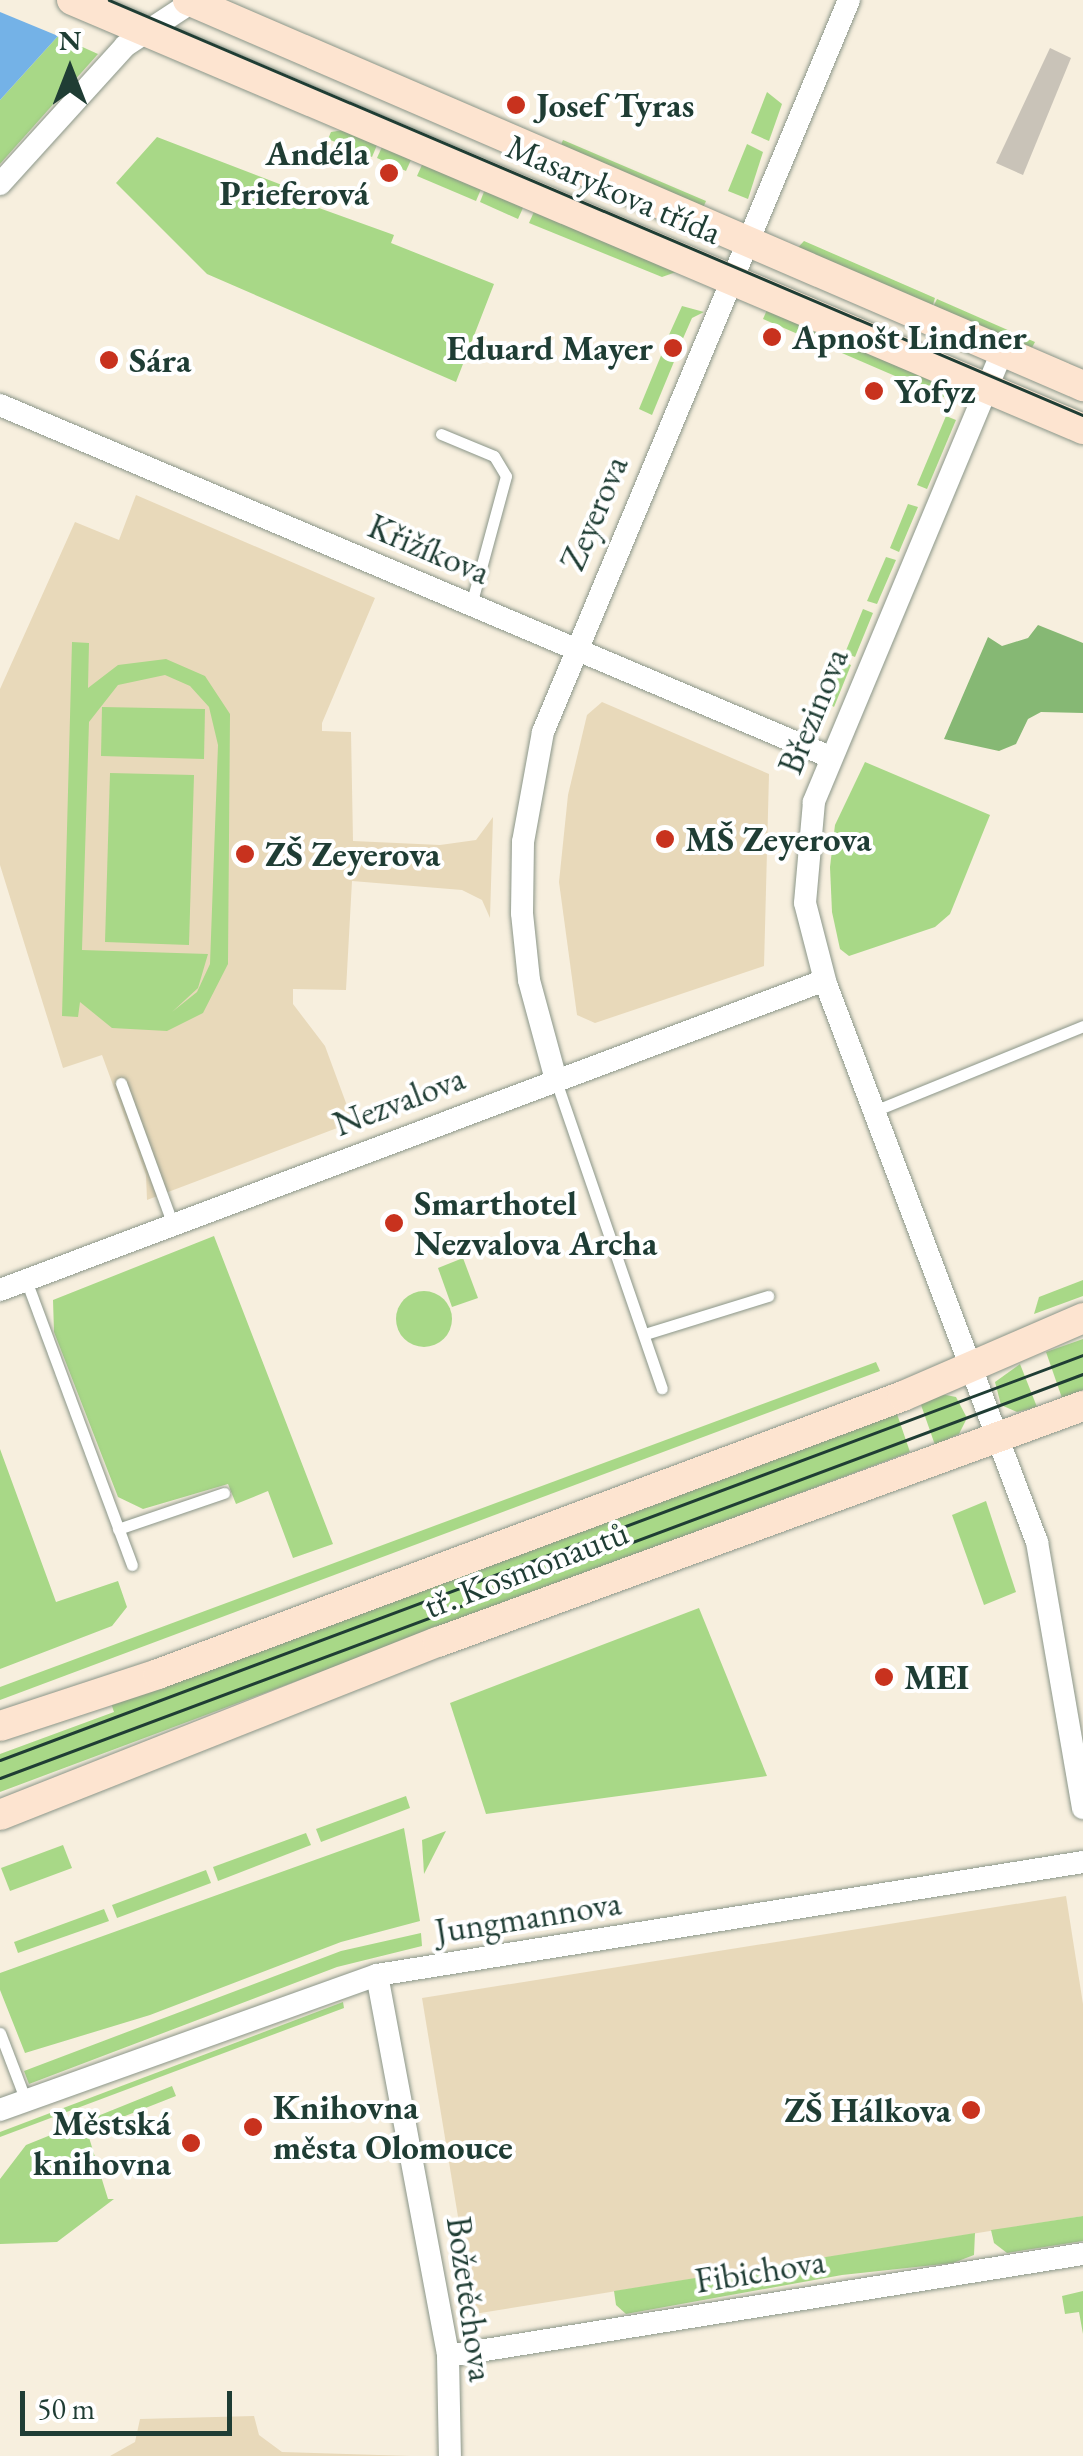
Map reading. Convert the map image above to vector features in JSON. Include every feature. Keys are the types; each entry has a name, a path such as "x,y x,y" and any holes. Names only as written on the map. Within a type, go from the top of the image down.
{"street":[{"name":"Masarykova třída","path":"72,0 731,279 983,399 1083,430"},
{"name":"Zeyerova","path":"556,1076 528,980 522,867 543,732 574,649 848,0"},
{"name":"Masarykova třída","path":"192,1 1083,386"},
{"path":"0,184 144,31 192,1"},
{"name":"Březinova","path":"1002,352 830,757 814,802 804,870 824,980 1045,1572 1083,1808"},
{"name":"Křižíkova","path":"0,406 830,757"},
{"name":"Nezvalova","path":"0,1290 556,1076 824,980"},
{"name":"tř. Kosmonautů","path":"0,1726 158,1674 969,1368 1083,1318"},
{"name":"tř. Kosmonautů","path":"0,1815 652,1561 999,1441 1083,1406"},
{"name":"Jungmannova","path":"0,2110 377,1975 1083,1862"},
{"name":"Božetěchova","path":"377,1975 448,2356 450,2456"},
{"name":"Fibichova","path":"448,2356 1083,2254"}],"lane":[{"path":"440,434 494,456 506,476 471,606"},
{"path":"873,1112 1083,1026"},
{"path":"556,1076 566,1121 662,1388"},
{"path":"120,1083 173,1226"},
{"path":"26,1280 132,1565"},
{"path":"645,1334 768,1296"},
{"path":"118,1529 224,1494"},
{"path":"0,2033 26,2101"}],"shaded area":[{"path":"1050,48 1071,58 1023,175 996,163"},
{"name":"ZŠ Zeyerova","path":"136,495 375,598 322,723 322,731 351,732 353,841 440,845 476,840 493,817 490,918 482,900 462,890 352,881 346,990 293,989 293,1004 325,1046 353,1122 147,1200 146,1175 102,1055 63,1068 0,865 0,689 75,522 119,540"},
{"name":"MŠ Zeyerova","path":"602,702 769,774 764,966 595,1023 577,1015 559,882 568,795 587,715"},
{"path":"1066,1896 1083,2004 1083,2216 474,2314 422,1998"},
{"path":"254,2416 259,2435 282,2452 411,2456 110,2456 135,2442 140,2419"}],"green space":[{"path":"58,36 98,54 0,164 0,100"},
{"path":"767,92 782,104 769,141 751,133"},
{"path":"356,128 380,138 372,157 328,139 331,132"},
{"path":"157,137 308,195 319,208 394,235 391,243 494,284 456,382 207,274 116,183"},
{"path":"385,140 414,153 406,171 377,158"},
{"path":"563,140 706,201 700,215 557,154"},
{"path":"747,144 763,152 748,199 728,191"},
{"path":"425,158 484,182 476,201 417,176"},
{"path":"487,184 526,201 518,219 480,202"},
{"path":"537,205 676,272 662,277 529,223"},
{"path":"804,241 935,298 931,311 937,299 1035,342 1028,355 792,254"},
{"path":"770,303 962,394 960,404 763,319"},
{"path":"682,306 704,312 692,318 681,343 668,337"},
{"path":"665,346 678,352 652,415 639,409"},
{"path":"946,416 956,420 927,489 917,485"},
{"path":"908,504 918,507 899,552 890,548"},
{"path":"886,557 896,560 877,604 867,601"},
{"path":"863,609 873,613 855,657 845,653"},
{"path":"1038,625 1083,643 1083,713 1041,712 1028,719 1016,744 999,751 944,739 988,637 1002,646 1028,638"},
{"path":"72,642 89,643 88,688 118,665 166,659 205,676 230,714 228,964 203,1013 167,1031 112,1028 80,1002 78,1017 62,1016","holes":["165,675 190,686 209,707 218,745 210,964 197,992 172,1012 198,988 208,954 82,950 89,722 118,685"]},
{"path":"841,661 851,665 834,707 825,701"},
{"path":"102,707 205,709 204,759 101,756"},
{"path":"865,762 990,815 950,914 935,927 849,956 840,949 832,912 830,867 835,825"},
{"path":"110,773 194,775 189,945 105,942"},
{"path":"214,1236 333,1544 293,1558 268,1491 236,1504 228,1484 143,1509 118,1497 54,1332 53,1300"},
{"path":"463,1258 478,1298 452,1307 438,1268"},
{"path":"1083,1280 1083,1296 1034,1314 1039,1297"},
{"path":"424,1291 443,1300 452,1319 443,1338 424,1347 405,1338 396,1319 405,1300"},
{"path":"1083,1339 1083,1390 1062,1398 1046,1352"},
{"path":"876,1362 880,1371 0,1700 0,1687"},
{"path":"1020,1364 1037,1407 1017,1412 1001,1405 995,1382"},
{"path":"941,1394 956,1397 967,1418 959,1434 935,1445 920,1402"},
{"path":"896,1411 910,1452 0,1792 0,1754 114,1712 111,1703"},
{"path":"0,1449 56,1602 118,1581 127,1607 112,1626 0,1669"},
{"path":"986,1501 1016,1592 984,1605 952,1515"},
{"path":"699,1608 767,1776 486,1814 450,1703"},
{"path":"406,1796 410,1808 321,1842 316,1829"},
{"path":"404,1828 420,1921 341,1942 150,2015 25,2053 0,1990 0,1973"},
{"path":"446,1831 424,1874 422,1840"},
{"path":"306,1833 311,1845 218,1881 213,1867"},
{"path":"63,1845 72,1868 10,1891 1,1868"},
{"path":"206,1870 211,1883 117,1918 112,1905"},
{"path":"104,1909 109,1921 18,1953 14,1942"},
{"path":"421,1933 422,1946 337,1967 29,2084 24,2071 341,1951"},
{"path":"343,2002 344,2008 0,2137 0,2132"},
{"path":"172,2086 176,2096 87,2131 108,2199 114,2199 57,2242 0,2244 0,2179 26,2145"},
{"path":"1083,2216 1083,2241 1007,2253 994,2243 991,2230"},
{"path":"975,2233 974,2255 953,2263 842,2275 626,2314 616,2305 614,2291"},
{"path":"1083,2291 1083,2334 1079,2312 1065,2314 1062,2296"}],"water":[{"path":"90,0 58,36 0,100 0,2"}],"pier":[{"path":"0,0 95,0 63,38 0,12"}],"tram line":[{"path":"109,0 1083,415"},
{"path":"0,1760 1083,1355"},
{"path":"0,1778 1083,1374"}],"place":[{"name":"Josef Tyras","path":"516,105"},
{"name":"Andéla Prieferová","path":"389,173"},
{"name":"Apnošt Lindner","path":"772,337"},
{"name":"Eduard Mayer","path":"673,348"},
{"name":"Sára","path":"109,360"},
{"name":"Yofyz","path":"874,391"},
{"name":"MŠ Zeyerova","path":"665,839"},
{"name":"ZŠ Zeyerova","path":"245,854"},
{"name":"Smarthotel Nezvalova Archa","path":"394,1223"},
{"name":"MEI","path":"884,1677"},
{"name":"ZŠ Hálkova","path":"971,2110"},
{"name":"Knihovna města Olomouce","path":"253,2127"},
{"name":"Městská knihovna","path":"191,2143"}]}
